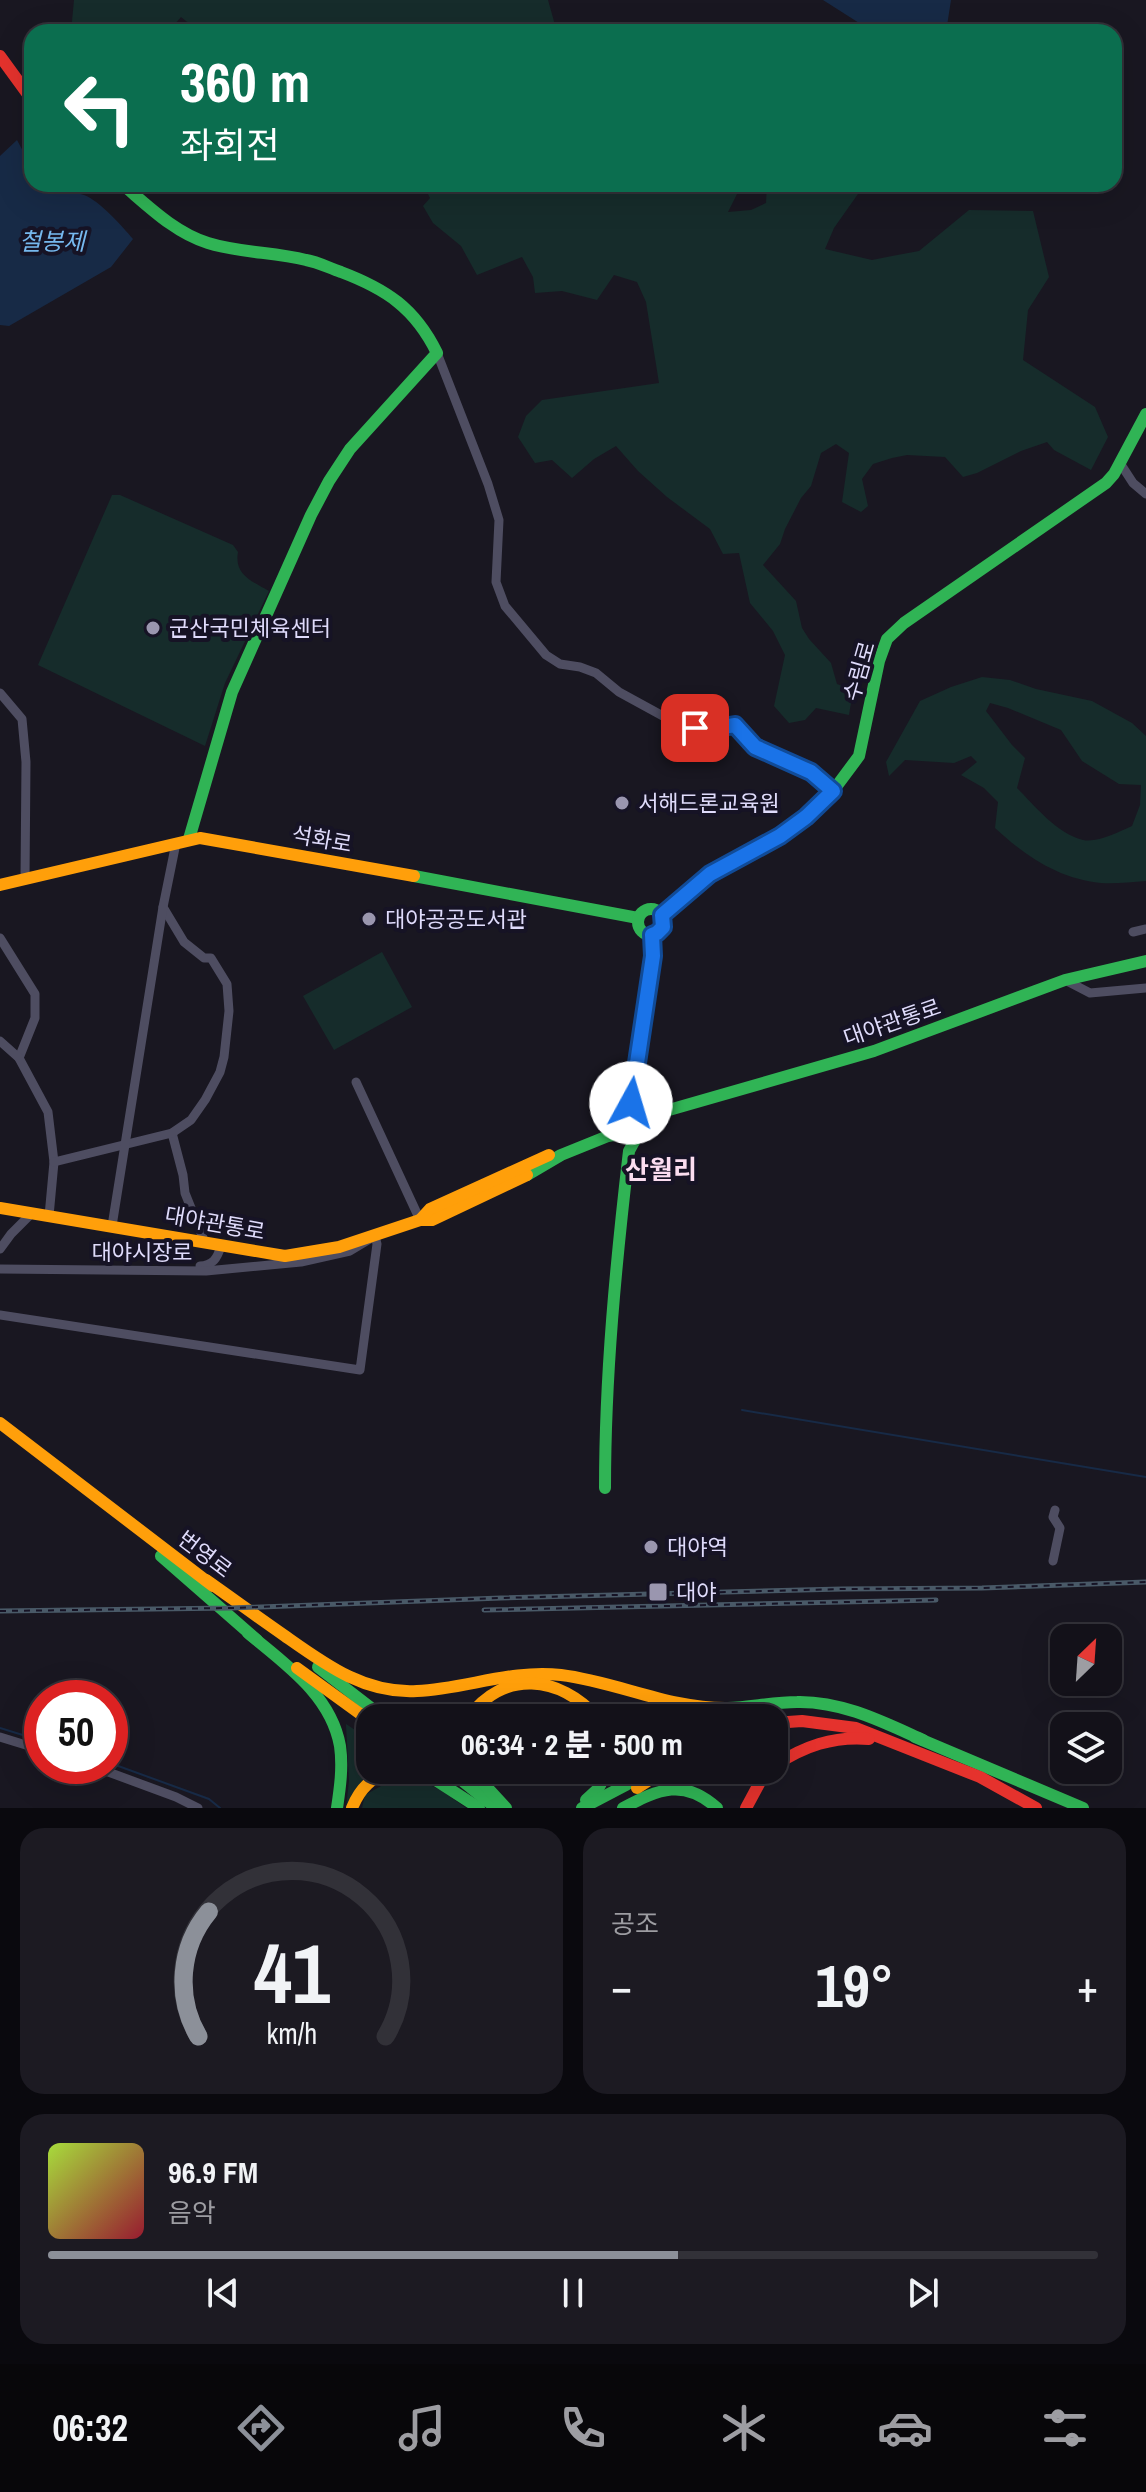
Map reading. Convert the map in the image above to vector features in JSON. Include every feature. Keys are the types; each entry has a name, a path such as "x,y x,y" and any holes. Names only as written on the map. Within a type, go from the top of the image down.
{"main road":[{"path":"0,56 24,89"},
{"path":"132,192 204,242 276,258 308,260 371,283 416,316 428,332 437,353 350,449 317,504 232,692 182,841"},
{"name":"수림로","path":"631,1103 653,956 652,935 663,927 662,915 710,874 780,836 833,791 859,756 879,661 887,639 904,623 1106,483 1146,414"},
{"name":"석화로","path":"0,885 182,841 214,840 638,918"},
{"path":"652,935 639,929 638,918 649,909 662,915"},
{"name":"대야관통로","path":"648,1116 874,1051 1065,980 1146,961"},
{"path":"631,1103 642,1105 648,1116 647,1123 633,1130 622,1124 620,1115 631,1103"},
{"name":"대야관통로","path":"420,1220 430,1209 605,1131 620,1115"},
{"path":"603,1488 614,1288 633,1130"},
{"name":"대야관통로","path":"0,1208 285,1256 307,1254 420,1220 432,1220 534,1172 561,1155 608,1136 633,1130"},
{"name":"번영로","path":"0,1423 366,1704"},
{"name":"번영로","path":"0,1430 70,1481 248,1633 356,1711"},
{"path":"206,1580 330,1667 380,1688 403,1692 427,1691 513,1674 545,1673 702,1707 730,1708 779,1702 839,1706 868,1714 922,1746"},
{"path":"248,1633 317,1693 327,1706 341,1748 337,1808"},
{"path":"477,1704 491,1692 519,1684 555,1687 585,1704"},
{"path":"788,1711 837,1712 883,1724 1036,1808"},
{"path":"788,1722 856,1728 922,1746 1083,1808"},
{"path":"788,1757 805,1746 839,1738 922,1746"},
{"path":"352,1808 366,1784"},
{"path":"442,1784 479,1808"},
{"path":"450,1784 479,1808"},
{"path":"466,1784 496,1808"},
{"path":"482,1784 506,1808"},
{"path":"575,1808 601,1784"},
{"path":"582,1808 627,1784"},
{"path":"605,1808 644,1784"},
{"path":"621,1808 649,1784"},
{"path":"746,1808 759,1784"},
{"path":"621,1808 654,1792 682,1788 696,1791 710,1799 717,1808"}],"street":[{"path":"437,353 499,520 496,571 499,594 505,606 546,655 560,664 596,673 619,692 672,721 704,730 735,725 755,747 811,772 833,791"},
{"path":"1120,463 1133,483 1146,494"},
{"path":"0,693 22,719 26,762 25,878"},
{"path":"112,1226 163,907 182,841"},
{"path":"54,1162 172,1133 191,1120 220,1072 229,1011 227,984 211,958 204,958 184,942 163,907"},
{"path":"1133,932 1146,929"},
{"path":"0,938 35,994 35,1018 19,1058"},
{"path":"1065,980 1090,993 1146,988"},
{"path":"0,1041 19,1058 48,1112 54,1162 49,1216"},
{"path":"356,1082 420,1220"},
{"path":"172,1133 185,1193 205,1243"},
{"path":"0,1249 32,1213"},
{"path":"0,1315 360,1370 377,1244 375,1236"},
{"name":"대야시장로","path":"0,1269 206,1271 301,1262 350,1251 375,1236"},
{"path":"165,1271 209,1265 217,1258 221,1246"},
{"path":"1053,1561 1060,1528 1053,1517 1055,1510"},
{"path":"0,1737 24,1744"},
{"path":"128,1779 198,1808"}],"green space":[{"path":"74,0 548,0 555,24 190,24 181,17 175,24 72,24"},
{"path":"427,192 738,192 728,212 751,210 766,203 767,192 859,192 834,228 825,249 872,260 919,251 969,210 1033,211 1049,277 1028,310 1023,360 1095,407 1108,437 1091,470 1054,450 1047,442 963,477 945,457 907,455 892,458 873,464 862,479 868,506 861,512 842,502 849,453 836,444 821,453 811,486 801,498 780,544 763,565 796,601 802,628 831,663 837,684 853,690 849,715 816,708 805,720 789,723 774,706 785,655 773,631 750,603 739,553 723,554 710,529 667,497 616,446 594,459 572,478 552,460 535,463 518,437 526,416 542,400 659,383 646,302 637,282 614,275 597,300 562,291 535,293 533,277 522,257 477,275 461,246 433,223 423,206 430,198"},
{"name":"군산국민체육센터","path":"112,495 120,495 233,545 238,552 241,571 269,591 225,683 205,746 38,665"},
{"path":"982,677 1010,680 1092,701 1132,723 1146,736 1146,881 1086,881 1057,871 1018,848 995,828 998,802 984,788 961,775 977,762 971,756 954,763 905,760 889,776 886,762 920,701","holes":["990,703 1061,730 1082,761 1119,784 1141,785 1140,805 1132,826 1089,841 1073,836 1047,818 1017,788 1025,758 986,711"]},
{"path":"382,952 412,1007 334,1050 303,996"},
{"path":"346,1724 356,1731 356,1784 360,1784 346,1808 349,1781"},
{"path":"385,1784 428,1784 466,1808 362,1808 365,1795"}],"water":[{"path":"823,0 951,0 947,24 861,24"},
{"name":"철봉제","path":"17,140 24,153 24,192 69,192 90,198 133,239 111,267 9,326 0,325 0,156"}],"waterway":[{"path":"742,1410 1146,1477"},
{"path":"0,1728 24,1735"},
{"path":"128,1770 209,1799 220,1808"}],"railway":[{"path":"0,1611 231,1608 1146,1582"},
{"path":"484,1610 936,1600"}],"traffic: fast":[{"path":"131,192 184,233 208,243 310,261 372,286 409,312 437,353 350,449 311,515 232,692 189,839"},
{"path":"662,915 710,874 780,836 833,791 859,756 879,661 887,639 904,623 1106,483 1114,474 1146,414"},
{"path":"414,876 638,918"},
{"path":"651,909 660,913 664,922 660,931 651,935 642,931 638,922 642,913 651,909"},
{"path":"648,1116 874,1051 1065,980 1146,961"},
{"path":"527,1175 561,1155 608,1136 639,1130 647,1123 646,1111 631,1103 621,1111 620,1120 625,1128 635,1131"},
{"path":"605,1488 609,1361 620,1235 629,1151 641,1129"},
{"path":"161,1556 257,1640"},
{"path":"248,1633 291,1669 327,1711 341,1754 337,1808"},
{"path":"318,1667 366,1704"},
{"path":"768,1704 830,1705 862,1714 923,1740"},
{"path":"915,1737 1083,1808"},
{"path":"442,1784 479,1808"},
{"path":"466,1784 496,1808"},
{"path":"484,1784 506,1808"},
{"path":"586,1800 601,1784"},
{"path":"582,1808 627,1784"},
{"path":"623,1808 648,1796 671,1790 693,1793 717,1808"}],"traffic: slow":[{"path":"0,885 200,838 414,876"},
{"path":"631,1103 650,976 652,935"},
{"path":"420,1220 430,1209 549,1155"},
{"path":"0,1208 285,1256 339,1247 420,1220 432,1220 527,1175"},
{"path":"0,1423 213,1586"},
{"path":"206,1580 331,1667 380,1688 417,1691 543,1674 582,1678 685,1704"},
{"path":"297,1668 356,1711"},
{"path":"480,1704 498,1691 515,1685 532,1684 549,1686 583,1704"},
{"path":"352,1808 368,1784"},
{"path":"637,1788 643,1784"}],"traffic: jam":[{"path":"0,56 24,89"},
{"path":"788,1722 856,1728 980,1777 1036,1808"},
{"path":"788,1758 819,1744 843,1739 869,1739"},
{"path":"746,1808 759,1784"}],"place":[{"name":"군산국민체육센터","path":"153,628"},
{"name":"서해드론교육원","path":"622,803"},
{"name":"대야공공도서관","path":"369,919"},
{"name":"대야역","path":"651,1547"},
{"name":"대야","path":"658,1592"}],"district":[{"name":"산월리","path":"661,1170"}],"route":[{"path":"631,1103 653,956 652,935 663,927 662,915 710,874 780,836 833,791 811,772 755,747 735,725 704,730 695,728"}]}
